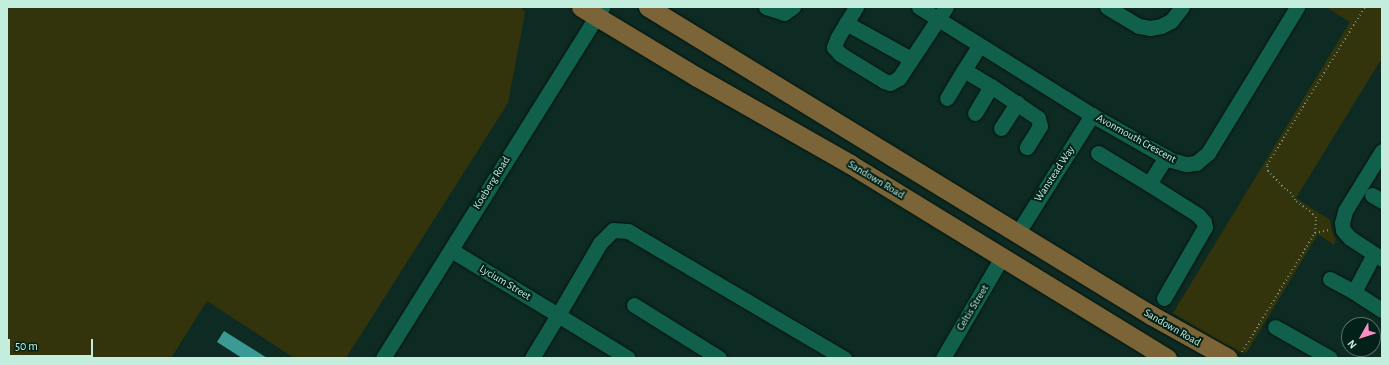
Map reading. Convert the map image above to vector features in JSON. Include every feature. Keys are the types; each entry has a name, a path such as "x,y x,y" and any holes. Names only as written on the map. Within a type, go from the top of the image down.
{"main road":[{"name":"Sandown Road","path":"648,7 1151,315 1234,356"},
{"name":"Sandown Road","path":"593,10 697,77 850,164 1167,358"}],"street":[{"path":"766,7 784,13 793,7"},
{"path":"856,7 834,47 837,51 884,81 895,82 942,13"},
{"name":"Avonmouth Crescent","path":"919,7 942,13 980,46 1092,115 1181,164 1192,164 1200,160 1208,153 1297,7"},
{"path":"1107,7 1139,26 1150,28 1161,26 1171,21 1182,7"},
{"name":"Koeberg Road","path":"383,358 451,250 593,10"},
{"path":"846,23 911,59"},
{"path":"947,98 980,46"},
{"path":"964,70 1035,115 1040,121 1040,126 1027,147"},
{"path":"975,114 991,86"},
{"path":"1000,128 1017,103"},
{"name":"Wanstead Way","path":"1017,234 1092,115"},
{"path":"1354,292 1378,256 1350,238 1342,227 1345,212 1382,151"},
{"path":"1098,153 1198,215 1204,222 1205,226 1164,298"},
{"path":"1149,184 1166,157"},
{"path":"532,358 600,243 613,230 628,231 844,358"},
{"name":"Lycium Street","path":"451,250 628,358"},
{"name":"Celtis Street","path":"943,358 1002,257"},
{"path":"1330,279 1382,310"},
{"path":"634,305 719,358"},
{"path":"1275,327 1330,358"}],"path":[{"path":"1234,356 1315,233 1316,218 1295,200 1291,193 1285,189 1268,171 1267,165 1365,7"},
{"path":"1315,233 1342,227"}],"shaded area":[{"path":"7,7 521,7 525,13 508,103 346,358 294,358 207,301 171,358 7,358"},
{"path":"1326,7 1382,7 1382,58 1296,198 1330,220 1332,231 1336,240 1334,245 1318,234 1247,352 1243,353 1223,343 1173,313 1350,22"}],"building":[{"path":"224,331 267,358 242,358 217,342"}]}
